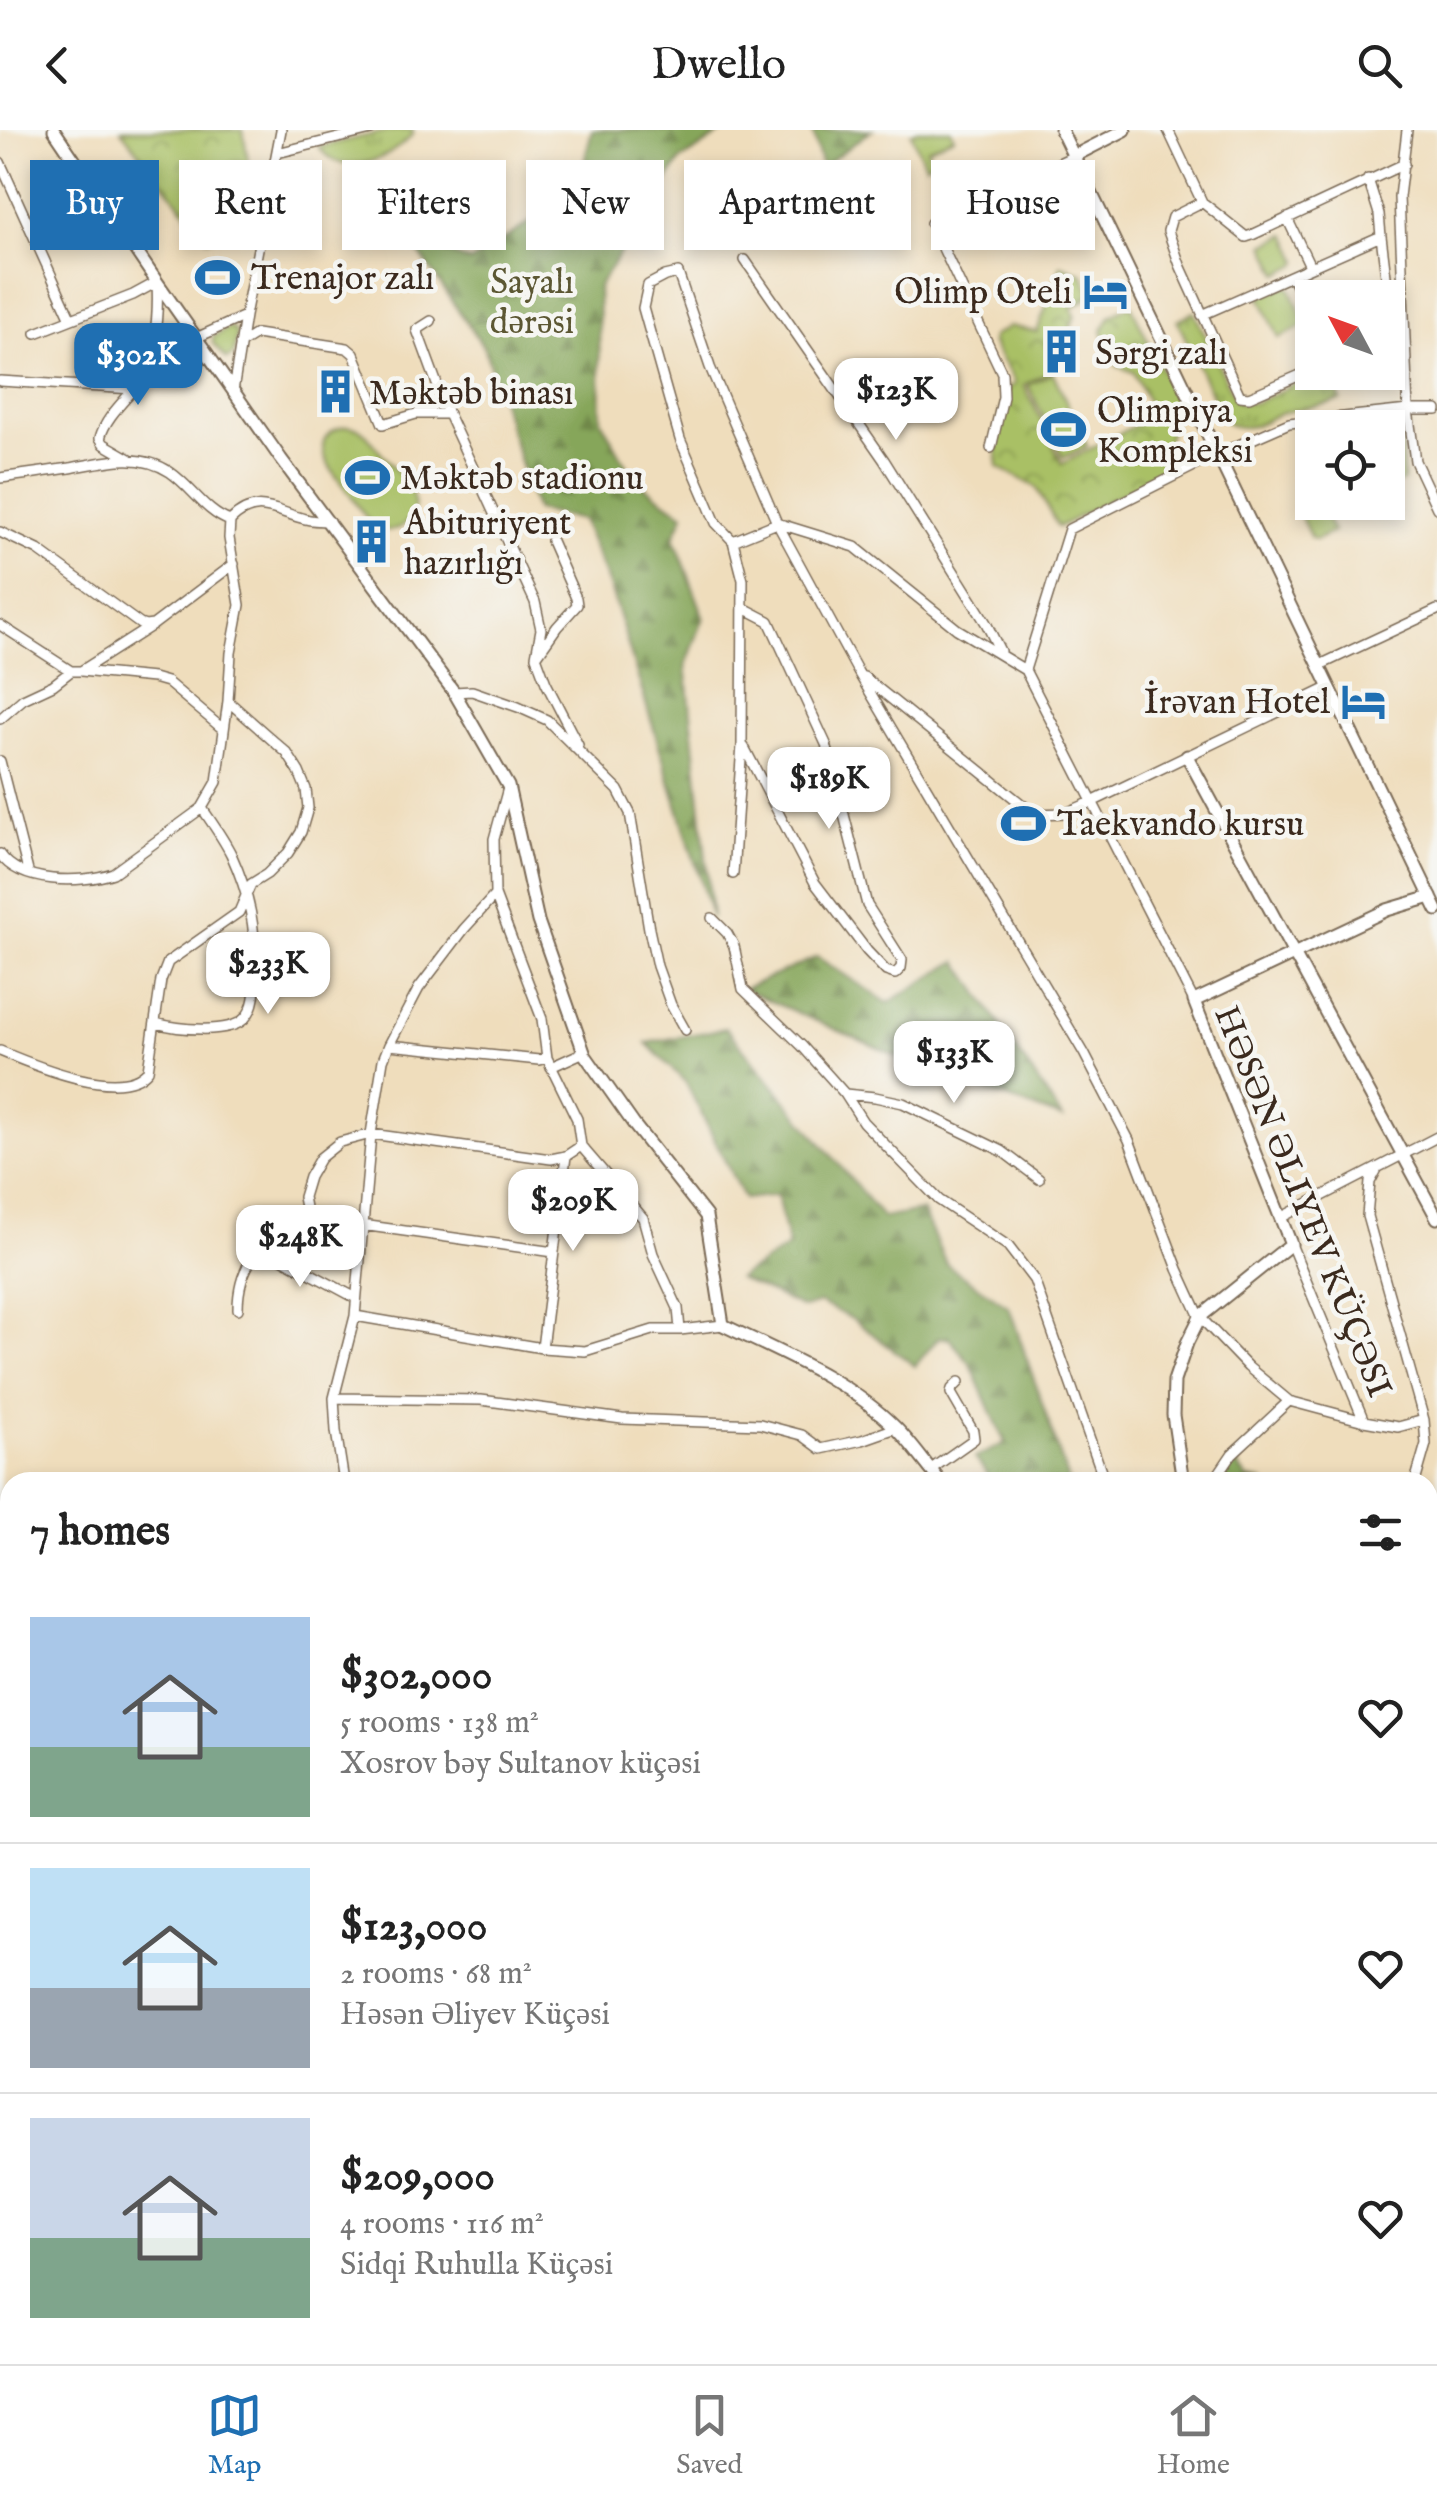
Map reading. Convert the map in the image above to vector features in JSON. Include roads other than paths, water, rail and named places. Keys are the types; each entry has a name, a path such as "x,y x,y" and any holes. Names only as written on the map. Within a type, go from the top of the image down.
{"street":[{"path":"54,130 286,466 454,692 508,786 538,921 584,1052 635,1126 706,1216 723,1325"},
{"path":"233,391 281,130"},
{"path":"277,153 372,130"},
{"path":"1061,130 1434,896 1437,910"},
{"path":"991,448 1003,398 1002,373 931,223 1126,130"},
{"path":"1168,130 1202,202 1246,236 1404,164"},
{"path":"1407,130 1399,197 1408,410 1414,461 1437,508"},
{"path":"0,162 71,318"},
{"path":"1368,179 1379,214 1386,280"},
{"path":"1202,202 1172,218 1168,231 1236,390 1244,398 1295,377"},
{"path":"1287,218 1310,266"},
{"path":"1202,315 1381,236"},
{"name":"HƏSƏN ƏLIYEV KÜÇƏSI","path":"746,260 884,460 986,623 1001,654"},
{"path":"734,874 742,744 743,580 734,541 716,523 680,439 643,308 648,285 678,273 710,366 776,523 858,672 1084,1053 1130,1140 1200,1317 1248,1367 1290,1401 1398,1427 1424,1420"},
{"path":"1292,276 1295,283"},
{"path":"36,333 156,282"},
{"path":"156,282 157,328 149,363 100,438 130,459 170,472 217,516 230,521"},
{"path":"196,338 245,316"},
{"path":"431,322 417,330 448,414 535,602 541,629 536,656 582,752"},
{"path":"240,344 256,334 347,348 354,354 383,424 416,414 448,414"},
{"path":"0,381 134,389"},
{"path":"1026,670 1069,529 1289,423 1437,410"},
{"path":"0,478 130,459"},
{"path":"0,854 16,869 52,880 97,878 113,873 202,808 217,782 240,605 228,538 230,521 254,507 270,506 307,520 329,521"},
{"path":"734,541 776,523"},
{"name":"HƏSƏN ƏLIYEV KÜÇƏSI","path":"776,523 855,547 956,630 1026,670 1194,1000 1364,1421"},
{"path":"0,532 38,550 140,624 153,625"},
{"path":"536,656 577,606 551,541"},
{"path":"0,719 22,699 53,685 153,625 234,564"},
{"path":"742,744 815,884 868,951 886,971 895,974 902,960 868,905 826,744 770,621 744,608"},
{"path":"1320,665 1437,610"},
{"path":"0,625 76,671 167,682 224,730"},
{"path":"858,672 1034,814 1066,813 1330,688"},
{"path":"454,692 472,691 547,720 618,790 630,813 657,966 685,1030"},
{"path":"0,1050 64,1076 135,1081 148,1070 168,962 239,912 251,884 268,874 302,832 308,808 306,789 287,753 228,700"},
{"path":"1187,756 1437,1218"},
{"path":"0,761 28,872"},
{"path":"508,786 494,839 495,895 542,1019 549,1062 577,1119 581,1146 643,1218 653,1254 678,1308 680,1330"},
{"path":"156,1023 187,1030 242,1022 254,997 255,928 246,892 229,851 202,808"},
{"path":"342,1472 334,1398 355,1316 371,1134 384,1060 419,988 495,895"},
{"name":"HƏSƏN ƏLIYEV KÜÇƏSI","path":"1194,1000 1387,910 1434,896"},
{"path":"712,918 734,946 743,988 802,1046 864,1122 939,1200 1008,1246 1034,1280 1101,1472"},
{"path":"389,1044 549,1062 584,1052"},
{"path":"845,1094 875,1096 903,1104 1002,1151 1040,1179"},
{"path":"238,1309 238,1293 252,1257 308,1222 304,1197 309,1177 320,1158 340,1142 371,1134 551,1159 566,1156 581,1146"},
{"path":"1280,1218 1437,1136"},
{"path":"542,1348 566,1156"},
{"path":"1378,1169 1370,1182 1367,1216 1424,1420 1426,1444 1418,1472"},
{"path":"362,1225 554,1252"},
{"path":"1181,1472 1172,1415 1174,1380 1187,1343 1200,1317 1291,1244"},
{"path":"262,1248 356,1298"},
{"path":"355,1316 542,1348 585,1351 654,1330 723,1325 840,1384 896,1428 930,1470 974,1439 973,1430 950,1393 959,1382"},
{"path":"334,1398 481,1400 622,1419 760,1424 802,1435 821,1449 896,1428"},
{"path":"1220,1472 1232,1454 1290,1401"}],"place":[{"name":"Trenajor zalı","path":"218,277"},
{"name":"Olimp Oteli","path":"1105,291"},
{"name":"Sərgi zalı","path":"1062,352"},
{"name":"Məktəb binası","path":"336,392"},
{"name":"Olimpiya Kompleksi","path":"1064,430"},
{"name":"Məktəb stadionu","path":"367,477"},
{"name":"Abituriyent hazırlığı","path":"371,542"},
{"name":"İrəvan Hotel","path":"1363,701"},
{"name":"Taekvando kursu","path":"1024,823"}],"park label":[{"name":"Sayalı dərəsi","path":"532,301"}]}
